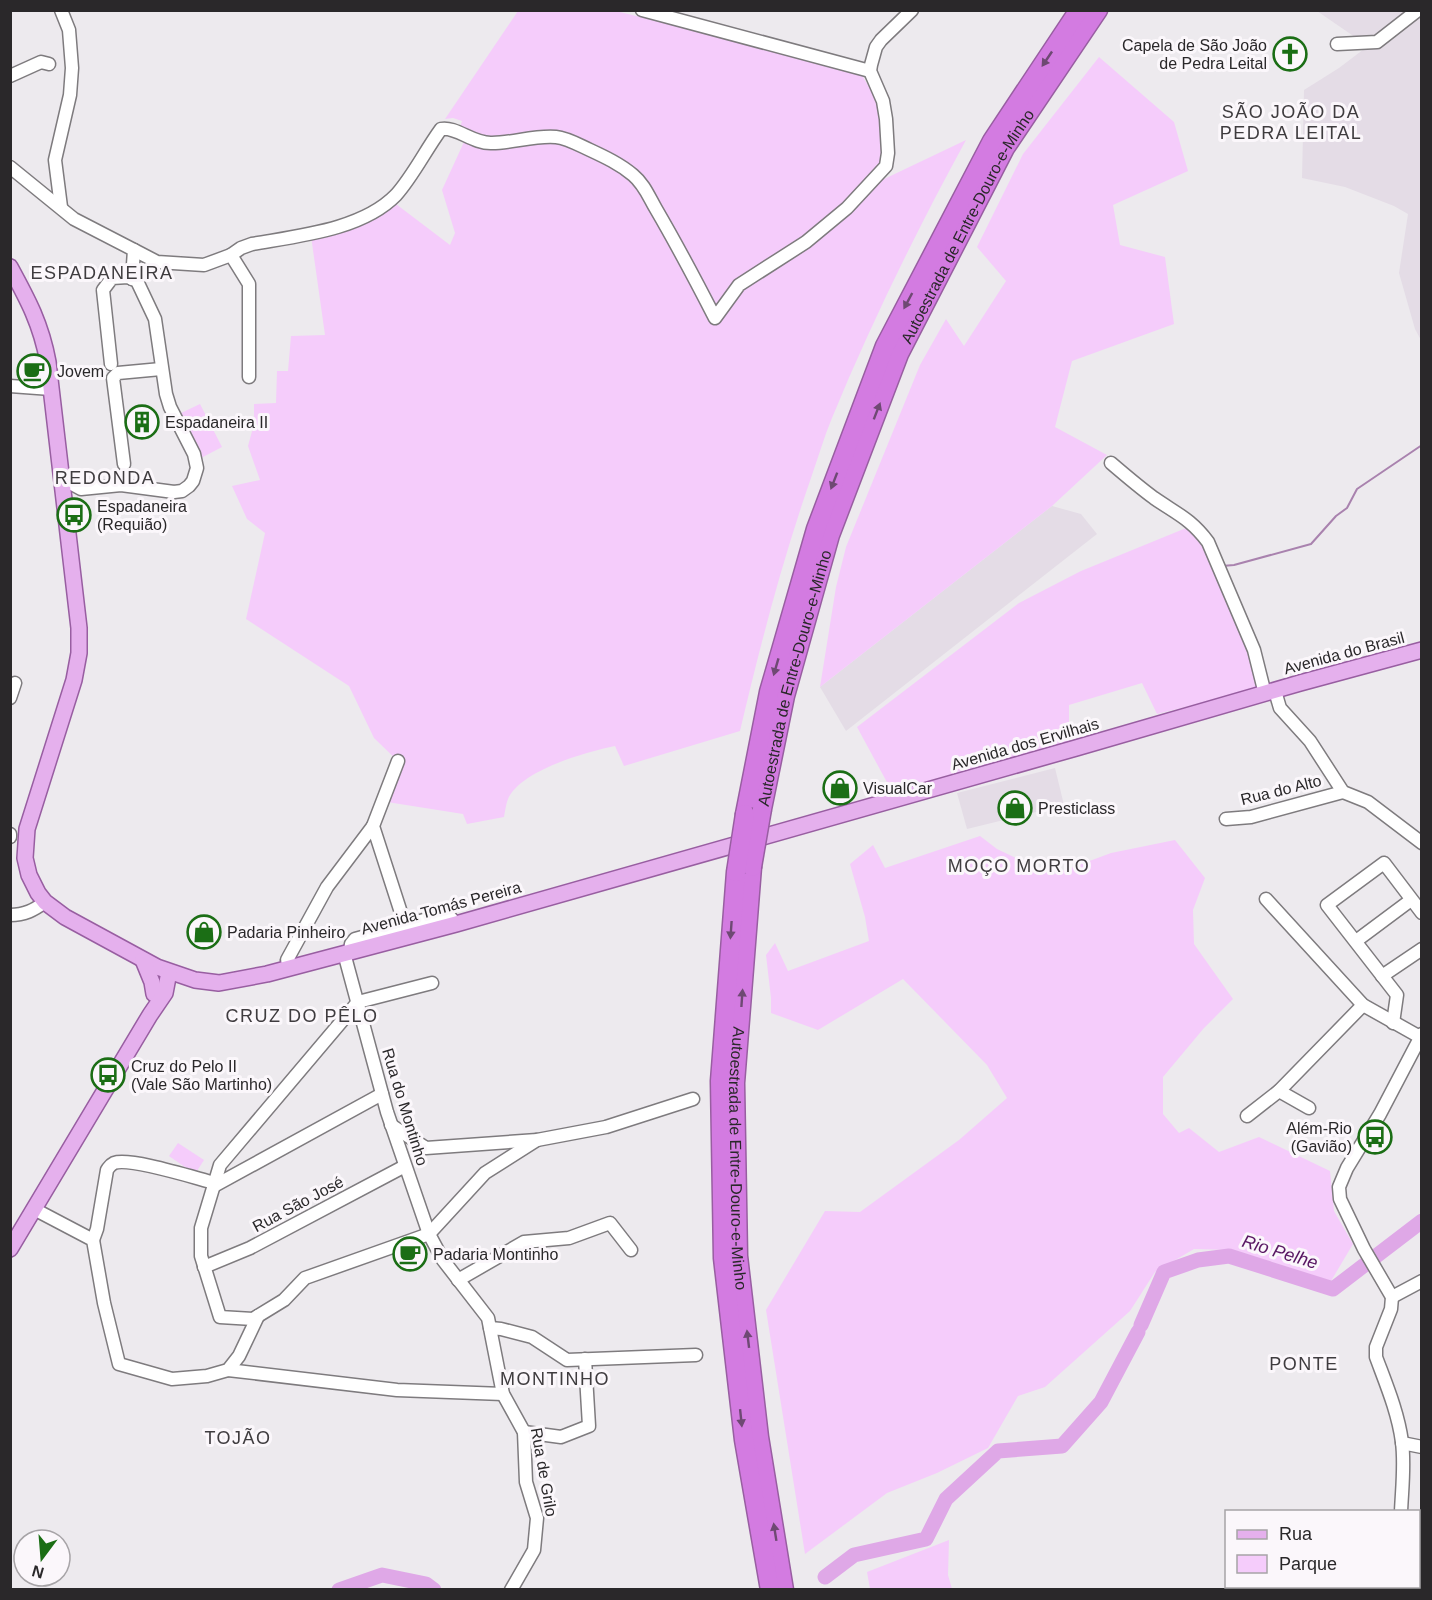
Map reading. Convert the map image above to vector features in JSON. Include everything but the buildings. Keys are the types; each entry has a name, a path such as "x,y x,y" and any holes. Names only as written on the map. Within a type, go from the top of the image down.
{"highway":[{"name":"Autoestrada de Entre-Douro-e-Minho","path":"770,1590 744,1440 723,1258 720,1082 744,870 769,692 816,529 885,346 992,141 1079,10"},
{"name":"Autoestrada de Entre-Douro-e-Minho","path":"753,811 830,535 899,354 1005,148 1098,10"},
{"name":"Autoestrada de Entre-Douro-e-Minho","path":"744,870 735,1083 738,1256 759,1437 784,1590"}],"main road":[{"name":"Avenida Tomás Pereira","path":"10,267 43,335 79,628 79,653 74,680 27,829 25,843 25,858 29,875 45,902 65,917 169,972 208,982 231,982 456,924 749,840"},
{"name":"Avenida do Brasil","path":"1270,692 1422,650"},
{"name":"Avenida dos Ervilhais","path":"749,840 1270,692"},
{"path":"143,960 152,982 160,993"},
{"path":"10,1249 150,1015 169,972"},
{"path":"160,993 189,983 208,982"}],"street":[{"path":"61,10 69,30 72,68 70,95 55,160 61,207"},
{"path":"642,10 870,72"},
{"path":"10,167 74,219 157,262 204,265 252,244 321,232 347,224 383,206 405,183 441,129 454,130 473,140 489,144 559,137 609,158 634,176 646,190 671,233 715,318 739,285 806,242 825,227 847,208 886,166 888,153 885,110 870,72 874,53 881,40 912,10"},
{"path":"1337,44 1377,42 1418,10"},
{"path":"10,76 41,62 49,64"},
{"path":"132,279 134,250"},
{"path":"231,255 249,284 249,377"},
{"path":"63,491 72,498 81,489 121,485 182,491 193,481 196,474 196,463 170,407 161,369 155,319 137,281 128,277 112,278 103,290 111,364"},
{"path":"124,465 113,378 118,373 161,369"},
{"path":"10,386 51,389"},
{"path":"1111,463 1156,499 1186,518 1208,542 1270,692 1280,708 1310,741 1343,792 1368,802 1422,843"},
{"path":"10,698 15,683"},
{"path":"290,968 287,960 327,887 373,826 398,761"},
{"name":"Rua do Alto","path":"1226,819 1251,817 1343,792"},
{"path":"373,826 405,925"},
{"path":"1393,1023 1397,994 1327,905 1384,863 1422,914"},
{"path":"1266,899 1363,1005 1421,1036 1380,1114 1347,1168 1339,1187 1340,1199 1364,1249 1392,1297 1391,1309 1376,1347 1376,1357 1398,1420 1402,1443 1401,1510"},
{"path":"1356,941 1411,900"},
{"path":"10,915 22,915 45,902"},
{"path":"347,952 355,939 442,915 450,917 456,924"},
{"path":"1382,976 1422,949"},
{"name":"Rua do Montinho","path":"347,952 391,1125 429,1234"},
{"path":"432,983 358,1002 220,1165 201,1228 201,1256 220,1317 253,1320 284,1300 305,1278 429,1234 485,1173 537,1140"},
{"path":"1247,1116 1279,1091 1363,1005"},
{"path":"1279,1091 1309,1108"},
{"path":"382,1094 214,1185 140,1164 116,1162 110,1165 107,1170 93,1240 104,1303 119,1364 172,1380 207,1376 228,1370 397,1390 503,1394"},
{"path":"391,1125 426,1148 537,1140 606,1127 693,1099"},
{"name":"Rua São José","path":"204,1267 250,1248 405,1166"},
{"path":"34,1209 93,1240"},
{"path":"458,1280 524,1242 569,1238 610,1223 631,1250"},
{"name":"Rua de Grilo","path":"429,1234 443,1260 488,1318 503,1394 524,1432 526,1482 537,1518 534,1550 512,1590"},
{"path":"1392,1297 1422,1281"},
{"path":"228,1370 239,1356 258,1316"},
{"path":"490,1328 532,1337 567,1360 696,1355"},
{"path":"524,1432 561,1437 589,1426 585,1359"},
{"path":"1402,1443 1422,1447"}],"shaded area":[{"path":"1317,11 1421,11 1421,340 1415,329 1399,273 1408,214 1394,206 1345,187 1302,178 1304,90 1368,46"},
{"path":"1052,506 1081,514 1097,534 846,731 820,687"},
{"name":"Presticlass","path":"1055,768 1064,805 967,829 957,793"}],"green space":[{"path":"518,11 616,11 860,72 881,107 883,159 880,181 966,140 895,277 829,425 781,572 740,731 624,766 615,746 572,758 526,779 508,799 504,817 467,824 463,814 387,802 401,764 374,738 349,686 246,619 265,533 247,519 232,486 260,480 248,446 254,424 254,404 276,403 277,371 288,371 291,336 325,335 311,236 392,201 450,245 455,233 442,190 469,131 460,127 462,121 453,118 445,119"},
{"path":"1099,57 1174,122 1188,171 1113,205 1120,245 1165,257 1174,324 1072,361 1055,427 1107,455 1052,506 820,687 836,587 846,547 920,365 946,319 964,346 1006,281 977,247 1023,154"},
{"path":"200,404 222,447 201,458 179,414"},
{"path":"1191,526 1205,542 1251,656 1258,689 1157,714 1142,683 1069,705 1069,741 900,789 889,786 857,727 1019,603 1081,571"},
{"path":"980,836 997,849 1052,875 1111,853 1175,840 1205,878 1193,910 1194,944 1233,999 1204,1028 1163,1077 1163,1114 1179,1133 1189,1128 1219,1152 1259,1137 1330,1171 1334,1211 1353,1244 1331,1281 1234,1250 1194,1249 1155,1272 1130,1311 1045,1387 1018,1396 988,1448 937,1473 887,1493 805,1554 766,1310 825,1211 860,1212 959,1140 1007,1098 987,1065 903,979 818,1030 771,1013 766,955 775,943 788,971 869,941 865,917 850,864 873,845 885,868"},
{"path":"178,1143 204,1160 195,1174 169,1156"},
{"path":"949,1540 948,1575 952,1589 870,1589 867,1572"}],"waterway":[{"path":"1222,566 1234,565 1311,544 1336,516 1347,508 1357,489 1422,445"},
{"name":"Rio Pelhe","path":"1141,1325 1164,1272 1198,1260 1229,1256 1333,1289 1422,1221"},
{"name":"Rio Pelhe","path":"825,1577 854,1555 926,1539 946,1499 998,1451 1062,1446 1101,1402 1138,1332"},
{"name":"Rio Pelhe","path":"339,1590 382,1575 426,1584 434,1590"}],"place":[{"name":"Capela de São João de Pedra Leital","path":"1290,54"},
{"name":"Jovem","path":"34,371"},
{"name":"Espadaneira II","path":"142,422"},
{"name":"Espadaneira (Requião)","path":"74,515"},
{"name":"VisualCar","path":"840,788"},
{"name":"Presticlass","path":"1015,808"},
{"name":"Padaria Pinheiro","path":"204,932"},
{"name":"Cruz do Pelo II (Vale São Martinho)","path":"108,1075"},
{"name":"Além-Rio (Gavião)","path":"1375,1137"},
{"name":"Padaria Montinho","path":"410,1254"}],"district":[{"name":"SÃO JOÃO DA PEDRA LEITAL","path":"1291,122"},
{"name":"ESPADANEIRA","path":"102,273"},
{"name":"REDONDA","path":"105,478"},
{"name":"MOÇO MORTO","path":"1019,866"},
{"name":"CRUZ DO PÊLO","path":"302,1016"},
{"name":"PONTE","path":"1304,1364"},
{"name":"MONTINHO","path":"555,1379"},
{"name":"TOJÃO","path":"238,1438"}]}
